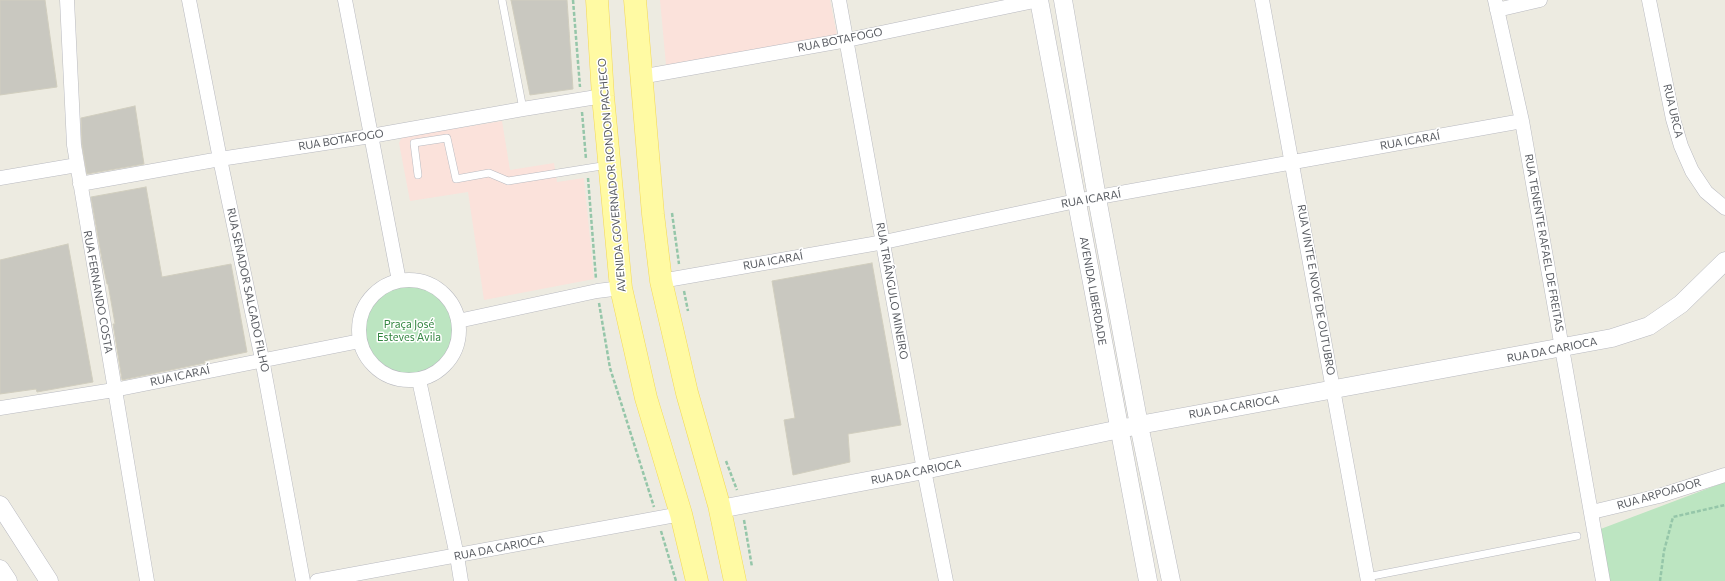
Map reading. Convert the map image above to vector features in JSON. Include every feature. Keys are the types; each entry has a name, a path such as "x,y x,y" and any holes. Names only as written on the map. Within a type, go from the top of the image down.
{"main road":[{"name":"AVENIDA GOVERNADOR RONDON PACHECO","path":"597,0 603,96 621,288 646,398 682,514 697,581"},
{"path":"635,0 640,77 653,214 671,279 687,393 720,509 744,577"}],"street":[{"name":"RUA FERNANDO COSTA","path":"67,0 74,145 147,581"},
{"name":"RUA SENADOR SALGADO FILHO","path":"189,0 262,359 303,581"},
{"path":"345,0 398,281"},
{"name":"RUA TRIÂNGULO MINEIRO","path":"839,0 884,242 924,470 946,581"},
{"name":"RUA BOTAFOGO","path":"640,77 847,40 1038,0"},
{"name":"AVENIDA LIBERDADE","path":"1038,0 1118,430 1148,581"},
{"name":"AVENIDA LIBERDADE","path":"1063,0 1097,198 1139,425 1171,581"},
{"name":"RUA VINTE E NOVE DE OUTUBRO","path":"1262,0 1293,162 1368,579"},
{"path":"1496,5 1540,0"},
{"name":"RUA URCA","path":"1649,0 1673,119 1681,146 1692,171 1706,192 1725,208"},
{"name":"RUA TENENTE RAFAEL DE FREITAS","path":"1496,5 1522,122 1603,581"},
{"name":"RUA BOTAFOGO","path":"80,184 220,158 371,136 603,96"},
{"name":"RUA ICARAÍ","path":"671,279 884,242 1076,201 1522,122"},
{"path":"0,178 77,165"},
{"name":"RUA DA CARIOCA","path":"720,509 924,470 1139,425 1612,338 1649,326 1682,304 1725,261"},
{"path":"414,280 430,285 443,293 452,306 458,321 458,337 454,352 446,365 433,374 419,380 403,380 388,376 375,368 365,355 360,341 359,325 363,310 372,296 384,287 398,281 414,280"},
{"path":"458,321 597,291 621,288"},
{"name":"RUA ICARAÍ","path":"0,408 114,390 262,359 360,341"},
{"path":"419,380 461,581"},
{"name":"RUA ARPOADOR","path":"1592,512 1659,496 1725,474"},
{"path":"0,505 49,581"},
{"name":"RUA DA CARIOCA","path":"318,581 682,514"},
{"path":"0,569 8,581"}],"lane":[{"path":"502,0 523,109"},
{"path":"418,175 414,143 447,138 456,179 489,173 508,181 610,164"},
{"path":"1368,579 1577,536"}],"path":[{"path":"672,207 671,279 688,314"},
{"path":"724,455 741,505 744,577"},
{"path":"1660,581 1664,551 1673,517 1725,505"}],"shaded area":[{"path":"660,0 830,0 837,35 666,65"},
{"path":"502,121 510,170 554,163 557,182 584,178 594,279 484,300 468,192 410,201 399,143 402,137"}],"green space":[{"name":"Praça José Esteves Ávila","path":"409,280 428,284 444,295 455,311 459,330 455,349 444,365 428,376 409,380 390,376 374,365 363,349 359,330 363,311 374,295 390,284"},
{"path":"1725,482 1725,581 1609,581 1598,530"}],"building":[{"path":"0,0 45,0 57,87 0,95"},
{"path":"511,0 567,0 573,89 530,95"},
{"path":"135,106 144,164 87,174 82,144 81,118"},
{"path":"146,187 162,277 231,264 247,352 204,361 205,363 122,380 113,324 115,324 91,197"},
{"path":"68,244 93,382 37,392 36,389 0,394 0,260"},
{"path":"872,263 901,425 848,434 850,462 793,475 784,420 795,418 772,281"}]}
